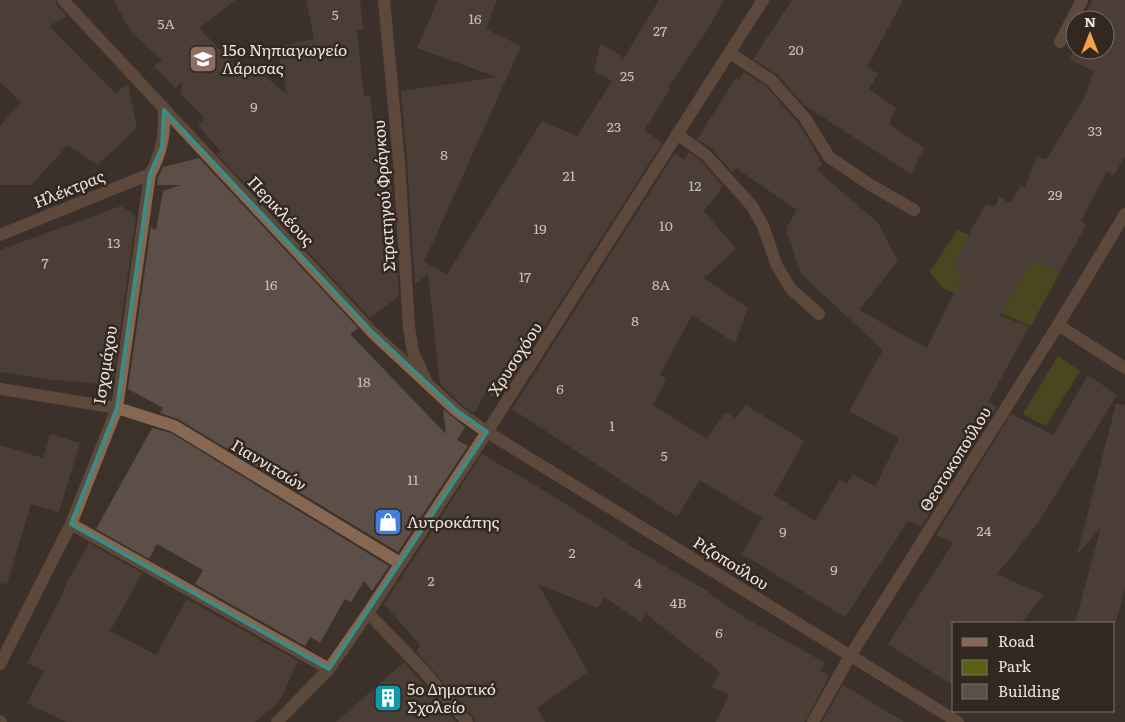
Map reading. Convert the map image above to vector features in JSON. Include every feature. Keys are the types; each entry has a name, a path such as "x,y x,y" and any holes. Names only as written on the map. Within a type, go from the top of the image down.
{"street":[{"name":"Περικλέους","path":"63,0 373,333 429,387 457,411 487,432"},
{"name":"Στρατηγού Φράγκου","path":"384,0 399,162 409,327 413,352 429,387"},
{"name":"Χρυσοχόου","path":"276,722 329,669 368,613 487,432 763,0"},
{"path":"1060,42 1082,0"},
{"path":"730,53 771,80 805,118 829,157 869,184 914,210"},
{"name":"Ισχομάχου","path":"0,664 71,524 116,408 150,174 157,161 165,133 164,110"},
{"path":"677,134 706,155 752,206 763,226 777,266 791,290 819,314"},
{"name":"Ηλέκτρας","path":"0,235 150,174"},
{"name":"Θεοτοκοπούλου","path":"813,722 850,656 1058,325 1125,214"},
{"path":"1058,325 1125,368"},
{"name":"Γιαννιτσών","path":"0,389 116,408 174,426 400,563"},
{"name":"Ριζοπούλου","path":"487,432 958,722"},
{"path":"71,524 329,669"},
{"path":"368,613 421,668 467,722"}],"highlighted area":[{"path":"164,110 373,333 457,411 487,432 329,669 71,524 117,408 150,174 162,147"}],"green space":[{"path":"957,230 1060,272 1031,326 943,288 930,272"},
{"path":"1058,356 1080,371 1046,426 1023,414"}],"building":[{"path":"0,0 55,0 57,6 67,16 49,26 115,93 128,84 137,127 98,165 68,145 31,185 0,185 0,126 21,102 0,82"},
{"path":"113,0 236,0 199,28 242,73 248,63 287,94 277,47 314,39 306,0 360,0 363,30 357,30 364,96 370,96 376,145 387,120 399,296 370,318 216,153 221,152 198,125 205,118 180,93 183,81 175,88 154,66 162,60 132,33"},
{"path":"438,0 497,0 486,29 521,46 424,262 447,274 542,121 577,136 612,81 594,71 600,43 624,58 659,0 724,0 708,29 668,87 670,89 644,130 662,143 498,400 486,392 474,413 462,405 440,384 428,274 415,284 401,91 497,77 417,48"},
{"path":"792,0 903,0 867,67 878,74 869,89 896,108 889,124 924,148 911,174 804,105 777,74 753,59"},
{"path":"1092,0 1125,0 1125,156 1114,175 1107,171 1081,221 1086,225 1060,272 1032,261 1000,315 1029,327 988,402 997,407 921,527 908,521 845,617 742,554 762,518 700,480 677,517 512,409 675,153 684,160 689,152 701,161 723,186 704,211 736,249 704,278 748,308 735,343 692,315 660,374 666,380 653,405 707,439 725,412 736,418 746,405 804,441 774,495 815,521 840,479 847,484 853,474 875,487 899,438 849,411 883,350 801,274 787,232 787,227 797,210 736,168 733,173 712,149 697,139 736,78 739,80 744,72 766,86 798,123 810,142 822,164 817,170 878,223 898,261 859,310 927,348 963,274 953,269 969,234 986,204 995,207 999,197 1010,203 1020,186 1025,187 1037,156 1046,160 1084,98 1094,71 1070,60 1115,60 1115,10 1088,10"},
{"path":"199,158 358,328 350,334 446,434 443,409 465,427 457,440 468,446 398,552 178,419 160,413 163,408 128,389 151,227 156,230 163,191 181,185 157,185 158,177 163,167"},
{"path":"121,206 136,216 112,385 46,379 0,372 0,250"},
{"path":"1088,375 1117,395 1038,523 997,574 1044,595 1022,622 952,622 952,685 888,644 953,543 936,535 1011,414 1053,435"},
{"path":"1116,404 1125,405 1125,588 1116,623 1075,622 1101,527 1077,555"},
{"path":"152,428 171,433 389,566 372,591 364,581 351,602 345,599 320,643 310,637 305,646 195,584 203,570 157,544 149,559 96,529"},
{"path":"50,434 80,443 59,512 31,504 7,584 0,583 0,445 43,458"},
{"path":"482,454 709,592 749,620 825,663 820,671 829,676 805,722 716,722 729,695 712,687 720,672 646,614 641,622 604,597 598,608 538,584 588,672 537,708 545,722 475,722 473,717 416,651 421,646 384,604"},
{"path":"89,543 142,573 110,631 156,655 187,599 298,661 279,702 255,722 66,722 27,703 44,671 27,663 63,590"},
{"name":"5ο Δημοτικό Σχολείο","path":"404,662 456,722 336,722"},
{"path":"843,685 904,722 822,722"}],"place":[{"name":"15ο Νηπιαγωγείο Λάρισας","path":"203,59"},
{"name":"Λυτροκάπης","path":"388,522"},
{"name":"5ο Δημοτικό Σχολείο","path":"388,698"}]}
